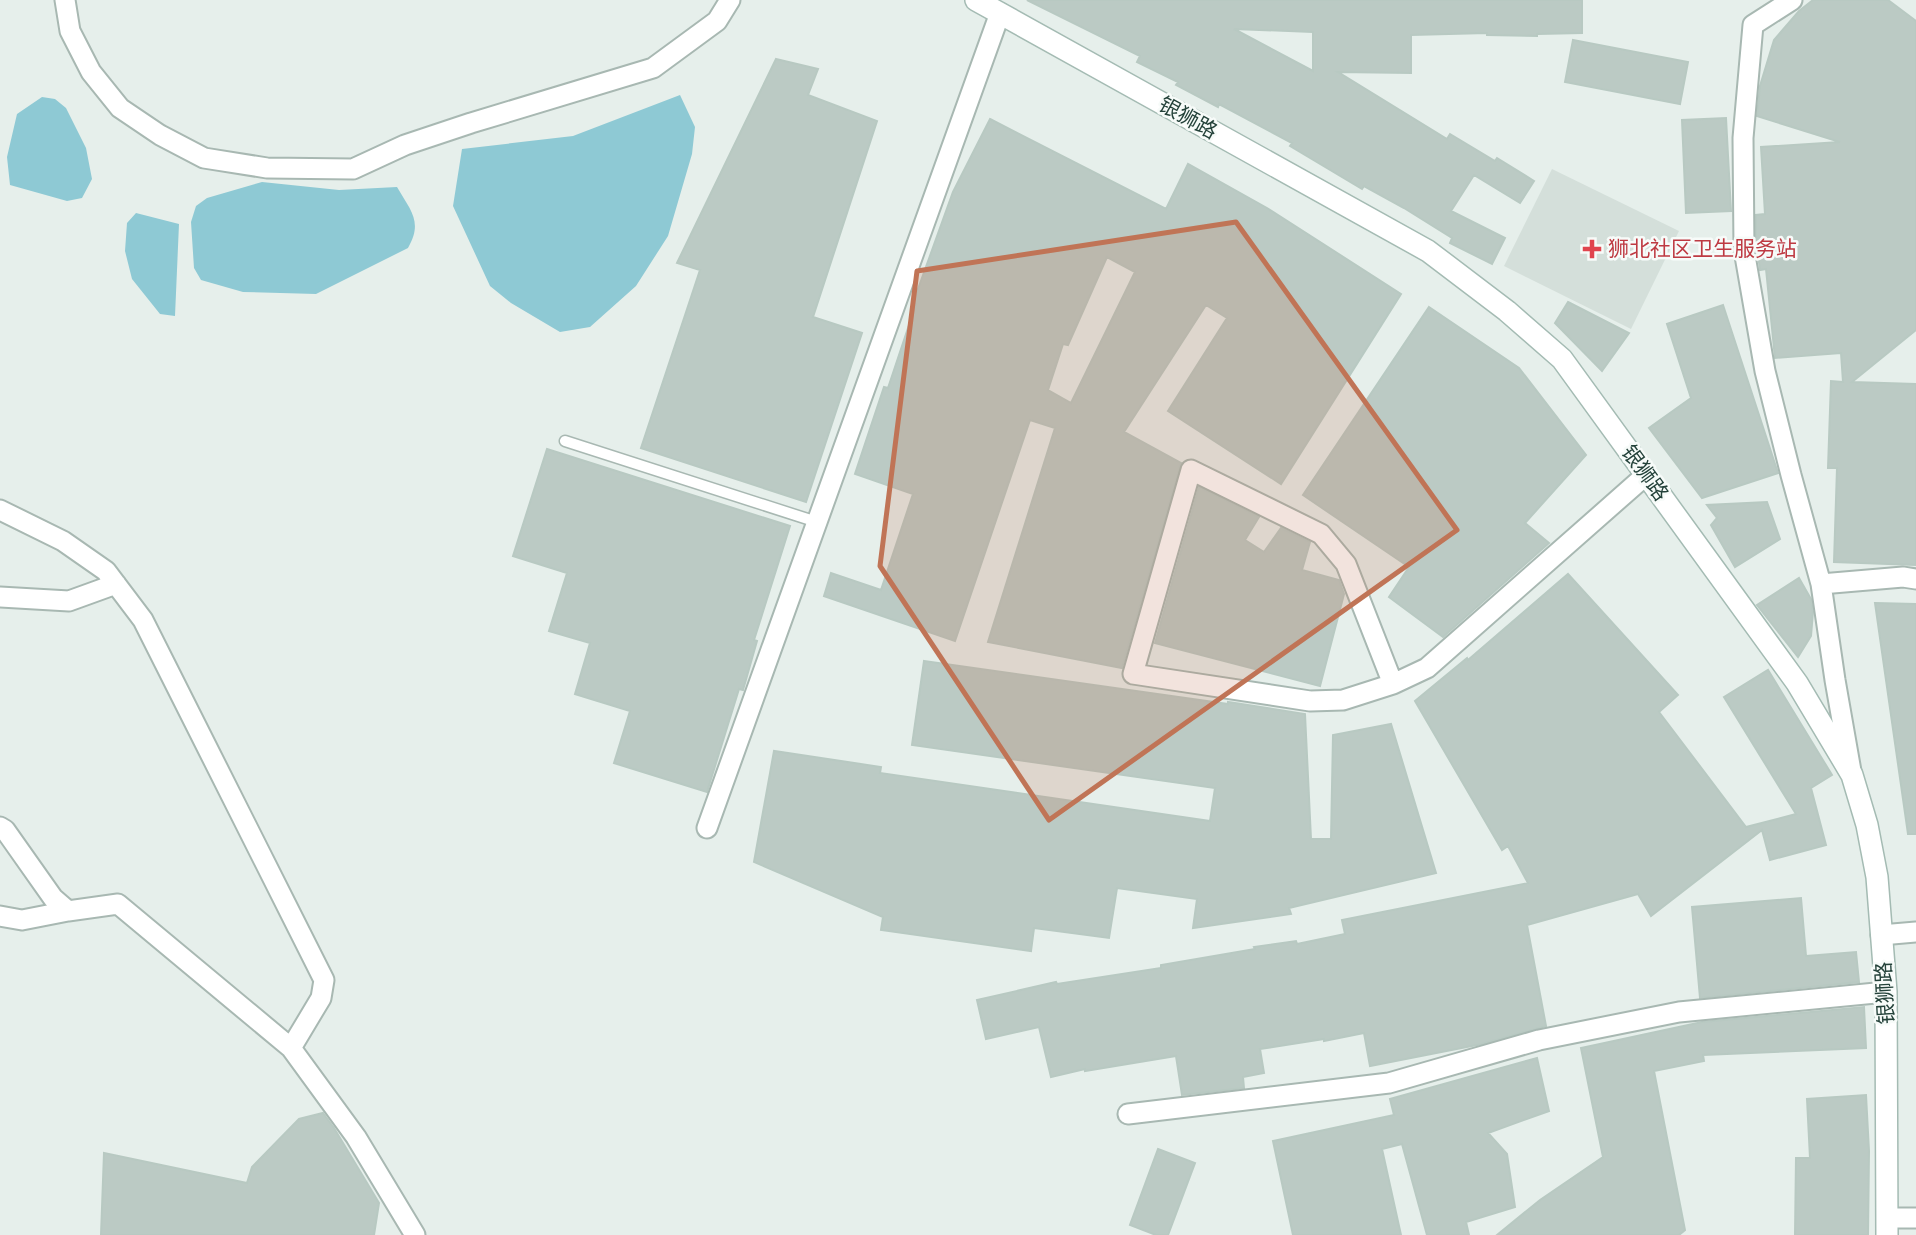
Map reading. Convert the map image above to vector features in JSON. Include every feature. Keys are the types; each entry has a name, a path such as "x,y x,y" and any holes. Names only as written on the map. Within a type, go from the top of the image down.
{"main road":[{"name":"银狮路","path":"976,0 1428,251 1507,311 1562,359 1797,684 1852,775 1867,825 1877,877 1886,992 1886,1227"}],"street":[{"path":"65,0 70,31 91,72 120,108 160,135 204,158 267,168 353,169 405,145 653,68 717,21 730,0"},
{"path":"1791,0 1753,25 1743,138 1744,250 1765,371 1821,584 1852,775"},
{"path":"707,828 1000,13"},
{"path":"1393,684 1346,564 1321,534 1191,470 1133,674 1310,701 1343,700 1393,684 1427,668 1646,475"},
{"path":"0,510 63,541 106,571 143,620 324,979 321,998 292,1048"},
{"path":"1821,584 1916,579"},
{"path":"0,597 69,601 116,584"},
{"path":"0,827 5,830 52,898 68,911"},
{"path":"0,916 22,920 118,904 292,1048 356,1137 415,1235"},
{"path":"1881,935 1916,932"},
{"path":"1128,1114 1389,1083 1539,1040 1679,1012 1886,992"},
{"path":"1886,1227 1916,1218"}],"lane":[{"path":"565,440 817,523"}],"highlighted area":[{"path":"1236,222 1457,530 1049,820 880,566 917,271"}],"shaded area":[{"name":"狮北社区卫生服务站","path":"1552,169 1679,231 1631,329 1504,266"}],"water":[{"path":"680,95 695,127 692,154 668,236 636,286 590,327 560,332 511,303 490,286 453,206 462,149 573,136"},
{"path":"42,97 55,99 66,108 86,148 92,179 82,198 67,201 10,185 7,157 17,114"},
{"path":"262,182 339,190 397,187 411,210 415,231 408,248 316,294 243,292 201,280 194,268 191,222 196,206 207,198"},
{"path":"136,213 179,224 175,316 160,314 132,279 125,251 127,223"}],"building":[{"path":"1027,0 1582,0 1582,33 1537,36 1487,33 1411,35 1411,73 1338,72 1447,139 1450,134 1534,181 1520,203 1474,175 1451,211 1505,238 1492,264 1450,243 1452,238 1364,186 1362,189 1290,146 1292,143 1219,104 1218,107 1176,85 1178,82 1137,62 1140,56","holes":["1234,29 1313,32 1313,71"]},
{"path":"1813,0 1888,0 1916,21 1916,330 1852,382 1916,384 1916,565 1834,562 1837,468 1828,468 1831,381 1843,382 1841,353 1775,358 1766,269 1760,270 1756,239 1756,215 1765,214 1761,147 1840,142 1757,116 1760,86 1774,40 1799,11"},
{"path":"1573,40 1688,62 1680,104 1565,82"},
{"path":"776,59 818,69 808,95 877,121 813,317 862,333 806,502 641,448 700,270 677,263"},
{"path":"1726,118 1731,211 1686,213 1682,120"},
{"path":"990,119 1166,209 1188,164 1267,208 1401,294 1281,484 1168,411 1227,318 1206,305 1124,432 1181,463 1122,668 988,642 1055,428 1030,420 955,641 824,596 831,573 881,590 913,494 855,474 884,387 888,388 916,304 913,303 953,192","holes":["1107,257 1135,272 1071,403 1048,390 1063,344 1068,345"]},
{"path":"1568,302 1629,333 1602,371 1555,323"},
{"path":"1723,305 1778,473 1702,498 1649,428 1691,398 1667,324"},
{"path":"1429,307 1519,368 1586,455 1525,523 1549,543 1443,637 1389,597 1409,567 1303,495"},
{"path":"547,449 790,526 754,640 757,641 743,690 739,689 707,792 614,763 630,711 575,694 590,643 549,631 567,573 513,556"},
{"path":"1199,487 1259,517 1245,540 1264,552 1281,528 1310,542 1302,570 1339,580 1344,594 1320,686 1155,643"},
{"path":"1767,502 1780,539 1735,567 1711,525 1717,518 1707,505"},
{"path":"1568,574 1678,695 1659,712 1746,827 1796,814 1724,697 1768,670 1832,775 1811,788 1826,845 1770,860 1762,830 1651,916 1638,894 1527,925 1546,1026 1482,1044 1370,1066 1364,1033 1260,1049 1264,1073 1243,1077 1244,1088 1182,1095 1176,1056 1085,1069 1051,1077 1039,1027 986,1039 977,1000 1056,982 1057,984 1161,968 1161,965 1255,949 1254,947 1296,941 1297,944 1345,934 1342,920 1528,883 1508,846 1502,850 1415,701 1467,658 1468,660"},
{"path":"1799,578 1811,599 1813,612 1811,636 1798,657 1757,605"},
{"path":"1875,603 1916,604 1916,834 1908,834"},
{"path":"924,661 1305,714 1311,839 1331,839 1333,735 1391,724 1436,873 1289,908 1291,914 1193,928 1197,899 1117,888 1109,938 1034,928 1031,951 881,930 883,917 754,862 774,751 881,767 880,773 1210,821 1215,788 912,745"},
{"path":"1801,898 1806,956 1856,952 1859,982 1700,998 1692,907"},
{"path":"1864,1007 1866,1048 1703,1055 1704,1061 1654,1071 1685,1230 1679,1235 1497,1235 1540,1200 1603,1157 1581,1048 1702,1022"},
{"path":"1537,1058 1549,1111 1488,1133 1507,1154 1515,1207 1466,1222 1469,1235 1427,1235 1402,1144 1382,1149 1401,1235 1293,1235 1273,1141 1394,1115 1390,1099"},
{"path":"1866,1095 1869,1151 1868,1235 1795,1235 1796,1158 1810,1158 1807,1099"},
{"path":"323,1113 379,1203 374,1235 101,1235 104,1153 247,1183 252,1167 299,1119"},
{"path":"1158,1149 1195,1163 1168,1235 1156,1235 1130,1225"}],"place":[{"name":"狮北社区卫生服务站","path":"1592,249"}]}
